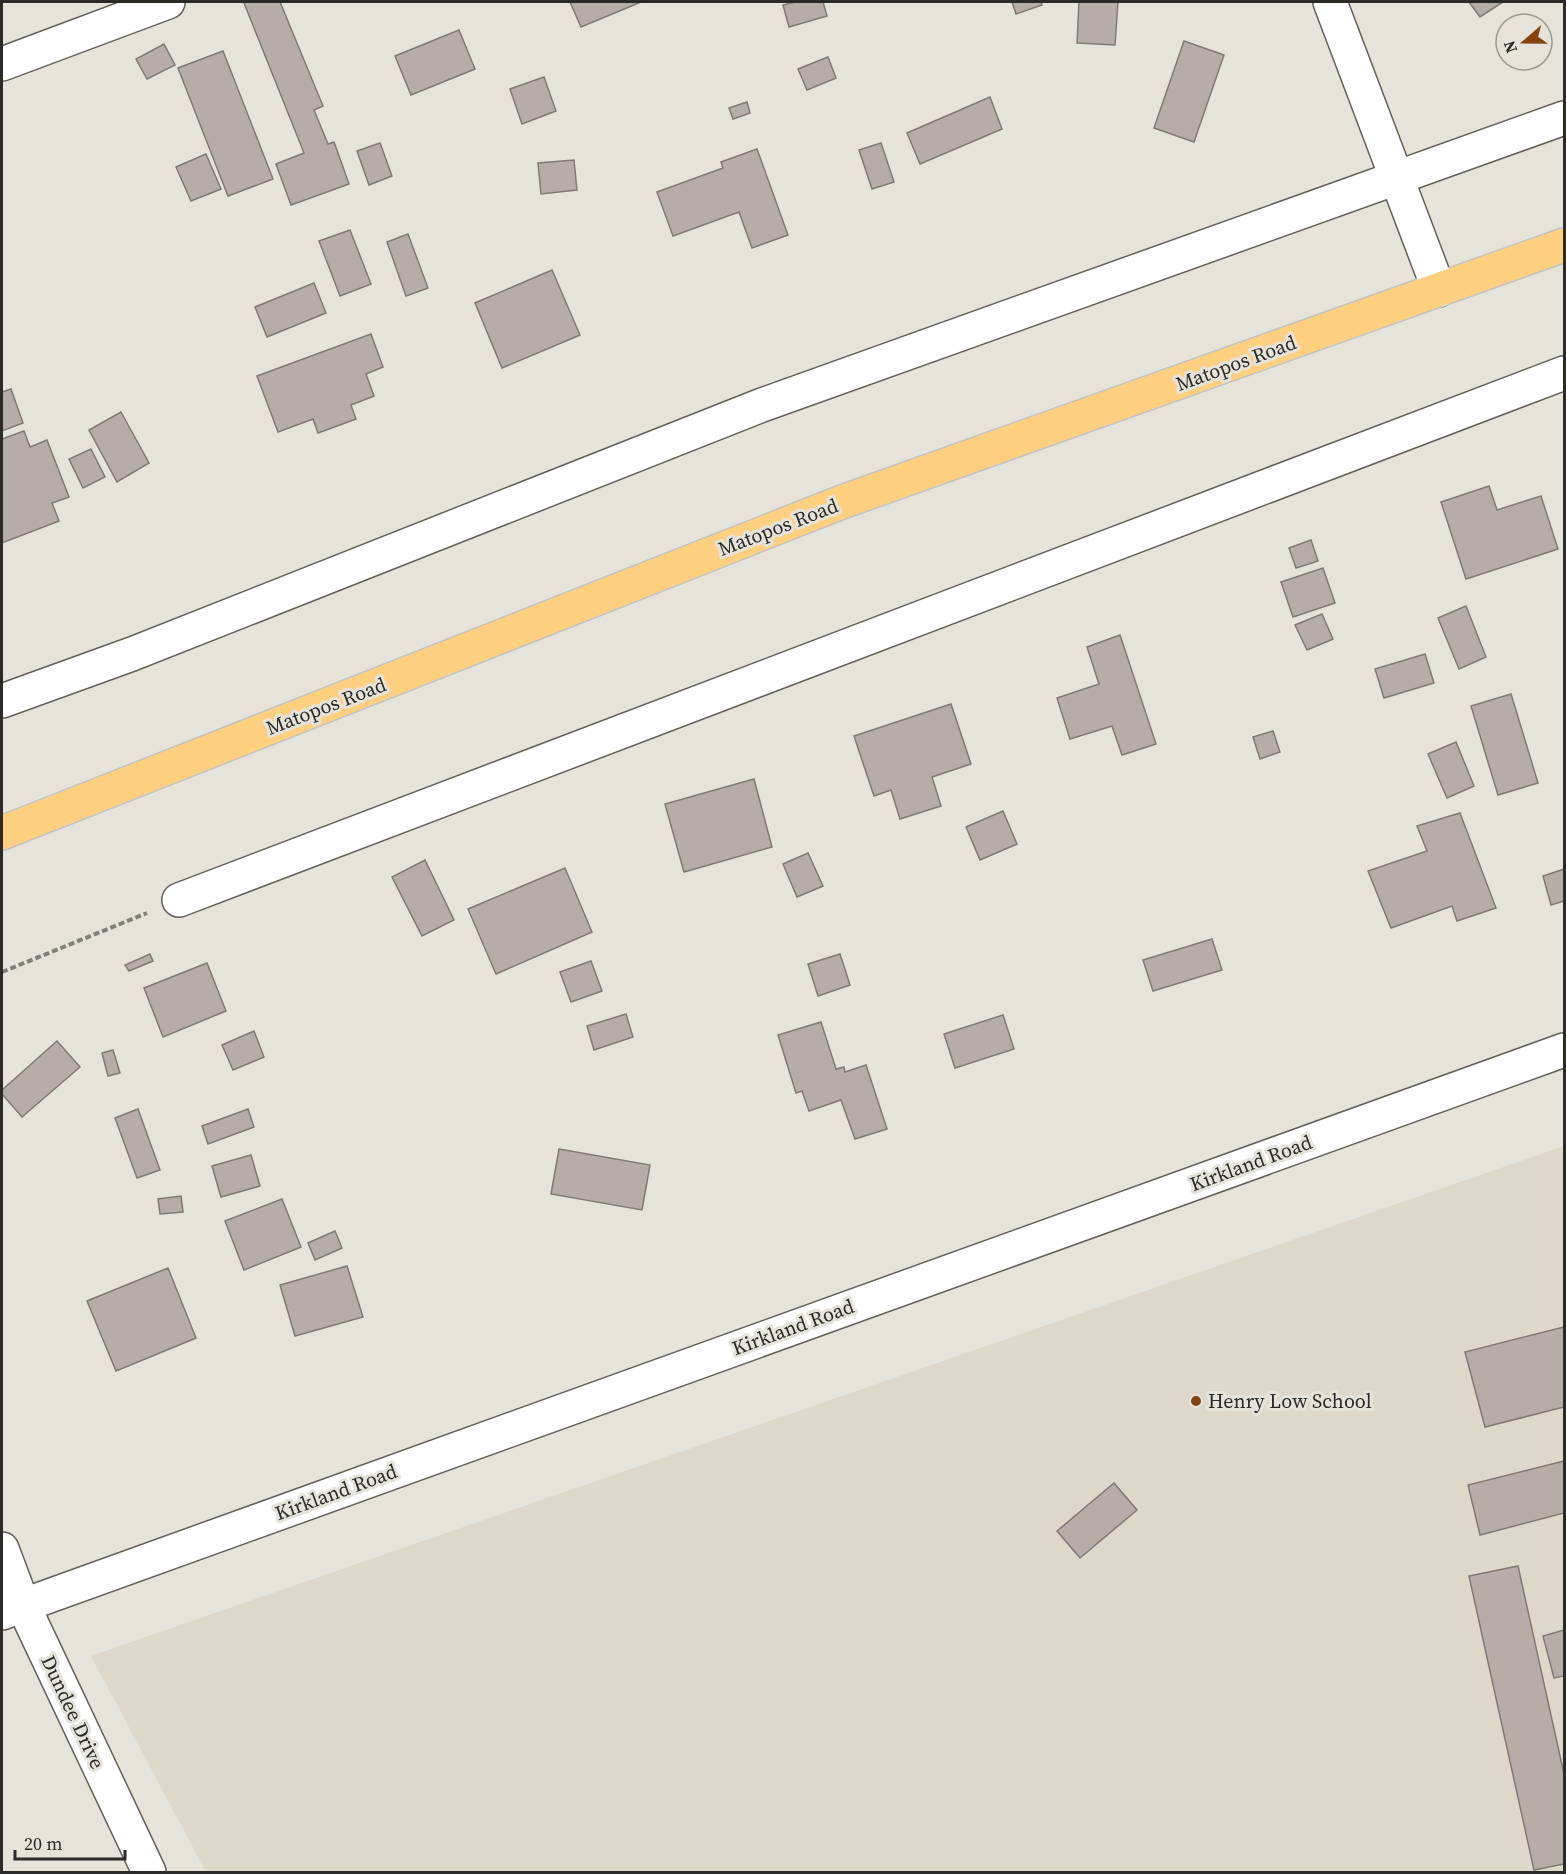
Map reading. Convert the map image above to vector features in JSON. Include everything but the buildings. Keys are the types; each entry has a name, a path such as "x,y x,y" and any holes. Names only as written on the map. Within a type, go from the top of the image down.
{"main road":[{"name":"Matopos Road","path":"11,829 842,502 1564,245"},
{"path":"2,853 11,829"}],"street":[{"path":"2,64 168,2"},
{"path":"1330,2 1439,290"},
{"path":"2,701 132,654 762,405 1564,118"},
{"path":"179,900 1564,373"},
{"name":"Kirkland Road","path":"12,1609 1564,1050"},
{"name":"Dundee Drive","path":"2,1549 12,1609 149,1872"}],"path":[{"path":"2,972 179,900"}],"shaded area":[{"name":"Henry Low School","path":"1564,1146 1564,1872 206,1872 91,1656"}],"place":[{"name":"Henry Low School","path":"1196,1401"}]}
